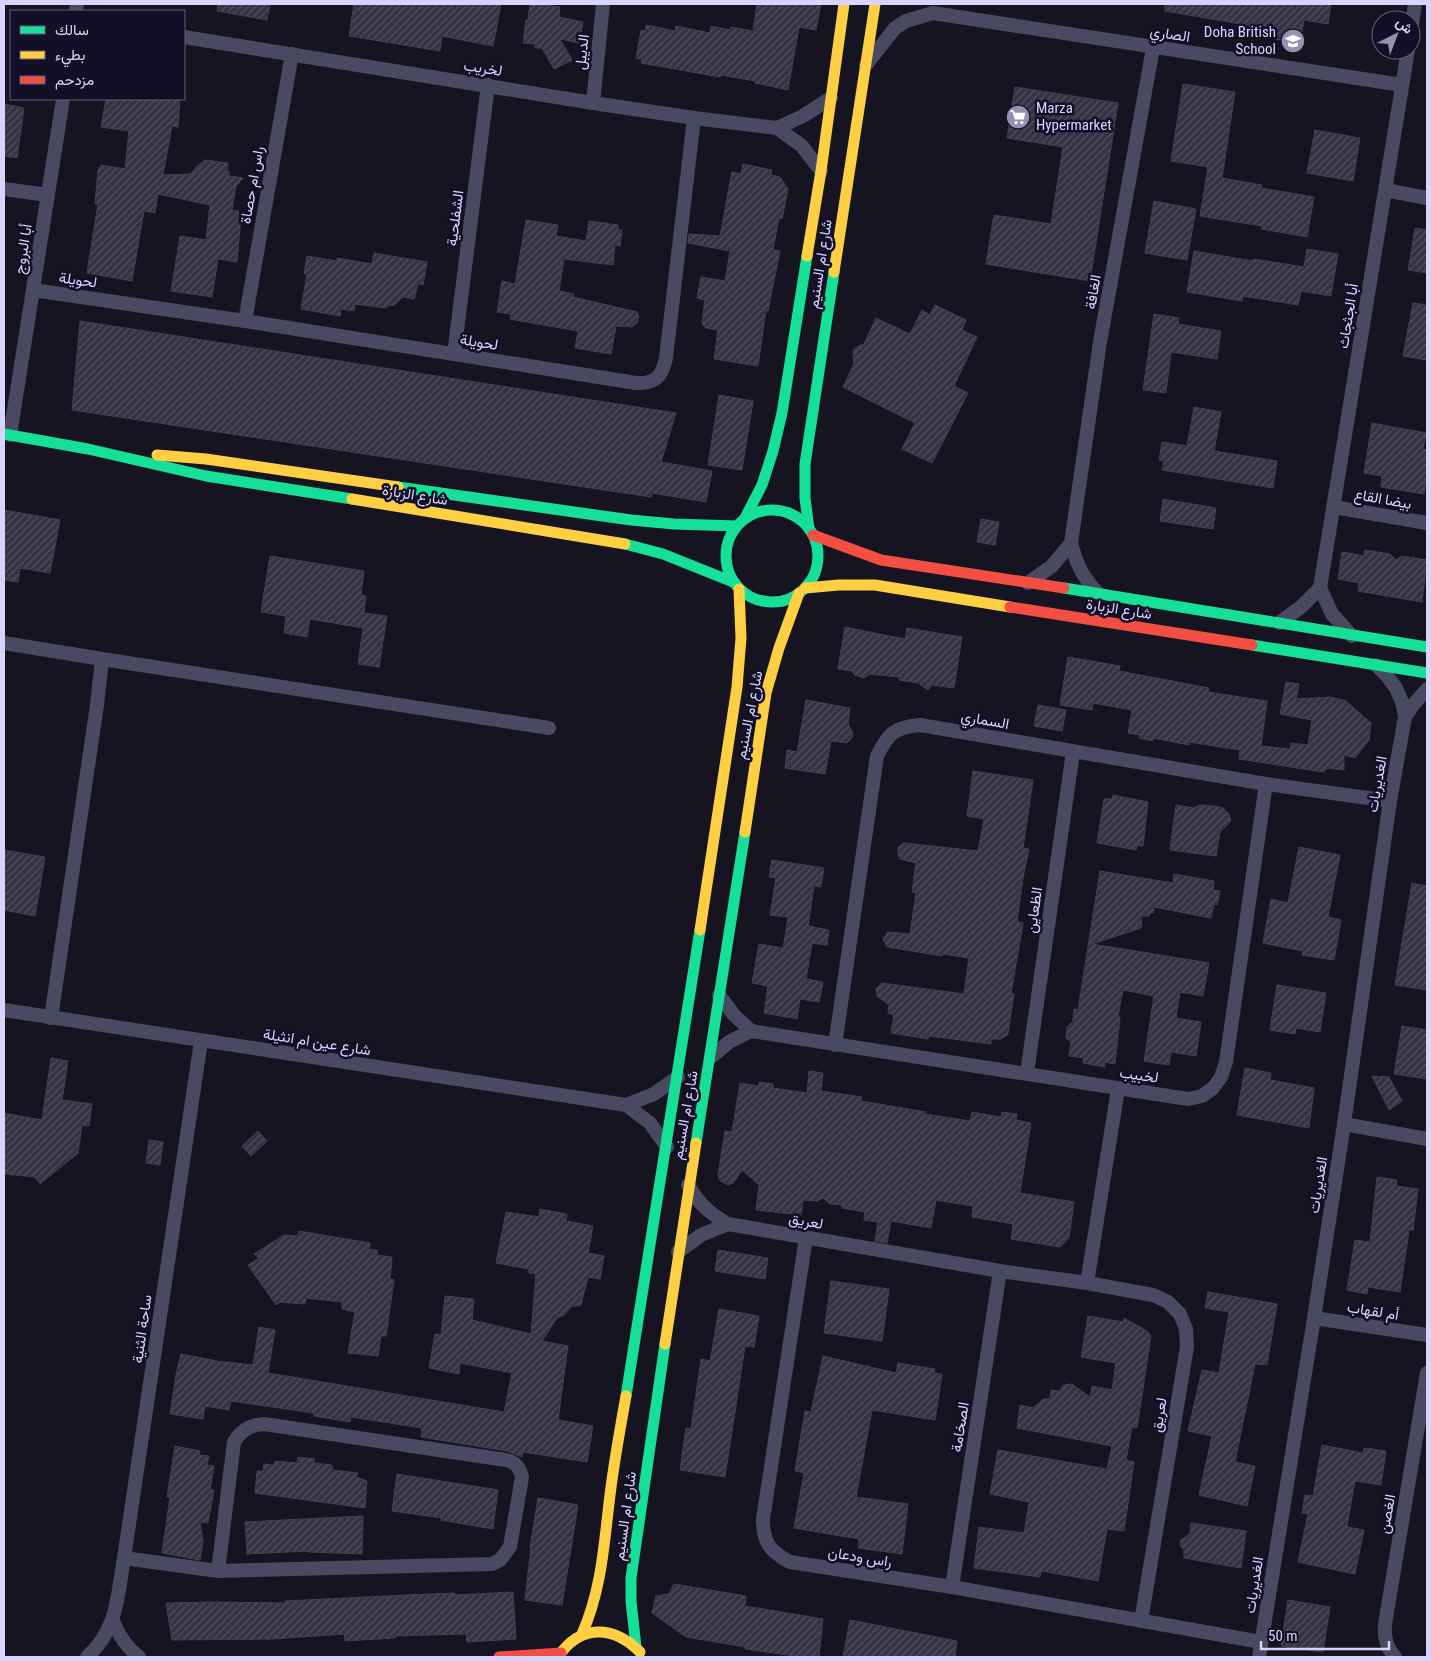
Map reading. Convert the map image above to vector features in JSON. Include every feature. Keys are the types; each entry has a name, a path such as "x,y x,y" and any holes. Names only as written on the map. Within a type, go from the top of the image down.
{"main road":[{"name":"شارع ام السنيم","path":"741,522 762,485 782,413 821,171 844,4"},
{"name":"شارع ام السنيم","path":"811,532 805,498 805,464 876,4"},
{"name":"شارع الزبارة","path":"7,434 88,449 206,476 628,544 663,554 736,585"},
{"name":"شارع الزبارة","path":"88,449 206,459 631,520 674,524 741,522"},
{"path":"772,510 786,513 798,519 811,532 818,557 812,579 802,591 784,601 768,602 752,598 736,585 727,568 725,553 729,538 741,522 758,512 772,510"},
{"name":"شارع الزبارة","path":"811,532 881,560 1098,593 1427,647"},
{"name":"شارع ام السنيم","path":"582,1634 591,1617 598,1597 610,1491 678,1078 737,687 742,644 742,617 736,585"},
{"name":"شارع الزبارة","path":"802,591 839,585 876,585 1427,673"},
{"name":"شارع ام السنيم","path":"636,1647 632,1616 631,1578 688,1185 711,1057 766,693 779,648 802,591"},
{"path":"499,1657 560,1655 572,1641 582,1634 598,1631 613,1633 626,1638 644,1657"}],"street":[{"name":"الديبل","path":"593,103 603,4"},
{"name":"الصاري","path":"918,4 933,13"},
{"name":"الصاري","path":"866,65 895,28 906,20 933,13 1402,85"},
{"name":"لخريب","path":"185,37 593,103 777,128 802,146 821,171"},
{"name":"الغافة","path":"1098,593 1080,571 1070,543 1100,342 1153,48"},
{"name":"راس ام حصاة","path":"245,321 292,54"},
{"name":"أبا الجثجاث","path":"1320,588 1406,60"},
{"name":"الشفلحية","path":"454,354 488,85"},
{"path":"777,128 803,116 831,98"},
{"name":"أبا البروج","path":"7,434 33,290 63,100"},
{"name":"لحويلة","path":"33,290 245,321 636,383 652,382 659,378 662,373 666,358 694,118"},
{"path":"4,189 48,195"},
{"path":"1385,190 1427,198"},
{"name":"بيضا القاع","path":"1334,507 1427,523"},
{"name":"الغافة","path":"1028,583 1052,566 1070,543"},
{"path":"1279,623 1301,607 1320,588 1332,614 1352,636"},
{"path":"4,643 549,728"},
{"path":"51,1018 97,705 102,659"},
{"name":"الغديريات","path":"1259,1657 1314,1318 1390,801 1405,717 1402,702 1396,688 1376,665"},
{"name":"الغديريات","path":"1405,717 1427,688"},
{"name":"السماري","path":"835,1044 877,756 893,732 905,726 920,725 1266,784 1390,801"},
{"name":"الظعاين","path":"1027,1073 1074,752"},
{"name":"لخبيب","path":"751,1031 1027,1073 1118,1089 1188,1099 1202,1096 1213,1088 1221,1077 1226,1062 1266,784"},
{"path":"711,1057 730,1042 751,1031 734,1015 719,995"},
{"name":"شارع عين ام انثيلة","path":"4,1010 626,1105 650,1123 666,1147"},
{"name":"ساحة الثنية","path":"87,1657 97,1648 113,1621 201,1041"},
{"path":"626,1105 654,1094 678,1078"},
{"path":"1087,1283 1118,1089"},
{"path":"1344,1124 1427,1139"},
{"name":"لعريق","path":"688,1185 704,1209 715,1218 728,1224 1000,1271 1087,1283 1153,1295 1168,1302 1180,1314 1186,1329 1186,1347 1141,1621"},
{"path":"678,1252 701,1235 728,1224"},
{"name":"راس ودعان","path":"806,1238 763,1518 763,1534 768,1546 778,1556 790,1562 952,1587 1261,1642"},
{"name":"الصخامة","path":"952,1587 1000,1271"},
{"name":"أم لقهاب","path":"1314,1318 1427,1336"},
{"name":"الغصن","path":"1395,1657 1387,1646 1384,1635 1385,1624 1427,1373"},
{"path":"124,1558 218,1571 492,1564 500,1560 510,1547 522,1477 521,1472 516,1464 506,1460 255,1424 239,1434 234,1442 218,1571"},
{"path":"113,1621 118,1635 127,1647 139,1657"}],"building":[{"path":"218,4 270,4 267,20 217,11"},
{"path":"354,4 501,4 493,46 442,36 440,51 349,36"},
{"path":"530,4 552,4 552,6 560,7 559,17 583,22 579,43 560,39 572,60 554,69 542,48 535,48 535,44 523,43"},
{"path":"757,4 821,4 816,30 799,27 788,90 755,83 755,81 721,75 720,77 641,63 642,59 636,58 641,30 645,31 646,25 675,31 676,26 710,33 711,26 730,30 731,27 753,31"},
{"path":"1165,4 1331,4 1328,24 1304,20 1300,43 1262,37 1264,28 1165,11"},
{"path":"1183,84 1235,92 1222,178 1262,185 1261,188 1314,197 1307,237 1262,229 1262,226 1200,216 1208,167 1171,161"},
{"path":"1015,87 1118,103 1090,281 986,264 994,215 1051,224 1063,147 1007,138"},
{"path":"106,100 180,100 178,127 172,126 163,175 191,174 205,160 228,163 227,171 229,171 229,176 243,178 236,186 232,210 239,211 238,215 241,215 237,262 218,259 212,297 171,291 180,236 206,240 210,205 158,194 155,213 144,211 132,281 87,273 98,204 95,204 98,170 101,165 125,169 129,131 101,127"},
{"path":"4,104 24,108 17,158 4,156"},
{"path":"1315,130 1360,138 1353,181 1307,173"},
{"path":"743,164 772,170 771,175 780,177 788,189 782,219 779,218 773,250 780,251 768,311 766,310 758,366 714,359 718,330 706,328 703,325 705,300 697,298 701,277 725,281 730,251 688,243 689,234 720,236 732,172 741,174"},
{"path":"1154,201 1196,209 1187,260 1145,253"},
{"path":"526,220 558,225 556,236 586,241 589,221 618,225 618,230 622,230 620,246 615,245 613,265 564,259 559,291 574,294 573,297 637,312 639,317 637,323 632,327 616,326 611,354 575,348 578,331 510,319 511,314 497,312 502,281 515,284"},
{"path":"1415,228 1427,230 1427,273 1408,270"},
{"path":"1307,249 1338,254 1331,296 1301,291 1298,305 1243,296 1242,301 1187,292 1194,251 1304,267"},
{"path":"374,253 427,262 423,285 418,284 414,299 403,297 394,305 387,306 386,308 355,304 354,311 341,309 340,316 301,309 307,274 304,274 307,256 337,261 337,258 372,264"},
{"path":"1413,303 1427,305 1427,360 1403,356"},
{"path":"935,305 966,320 962,330 977,337 954,386 968,393 932,463 902,449 915,423 843,387 854,364 853,350 864,344 876,318 910,334 922,310 930,315"},
{"path":"1154,314 1179,318 1178,324 1221,331 1217,359 1171,352 1166,393 1143,390"},
{"path":"80,321 676,413 661,462 712,471 706,502 652,493 651,497 72,410"},
{"path":"719,395 753,401 742,470 708,465"},
{"path":"1194,407 1221,412 1214,451 1277,461 1273,488 1162,470 1164,461 1159,460 1162,442 1187,446"},
{"path":"1372,423 1426,433 1423,449 1427,450 1427,474 1424,494 1381,487 1382,476 1364,473"},
{"path":"1163,499 1216,508 1213,529 1160,521"},
{"path":"4,510 60,520 50,573 20,568 18,582 4,580"},
{"path":"981,519 999,522 995,545 977,542"},
{"path":"1365,550 1390,554 1396,560 1402,556 1427,560 1422,602 1358,591 1359,583 1338,579 1342,552 1364,556"},
{"path":"270,556 364,571 361,595 366,596 364,613 387,616 379,667 358,664 363,628 310,619 307,637 284,633 286,616 261,612"},
{"path":"845,627 905,639 907,628 962,637 954,688 932,685 928,690 918,683 899,680 899,677 870,674 864,678 855,675 852,671 838,669"},
{"path":"1068,657 1120,666 1119,671 1209,688 1208,692 1267,701 1261,746 1290,749 1291,743 1308,745 1312,720 1280,714 1286,682 1299,684 1296,699 1330,697 1346,701 1371,723 1369,740 1355,758 1344,755 1344,770 1328,768 1323,772 1239,759 1240,750 1189,742 1189,745 1153,738 1153,741 1139,738 1140,735 1128,733 1132,710 1093,703 1092,710 1060,705"},
{"path":"806,700 850,708 848,724 853,733 852,738 847,743 831,741 825,774 785,768 787,750 797,752"},
{"path":"1038,705 1066,710 1062,731 1034,726"},
{"path":"973,771 1033,780 1023,848 1029,849 1017,922 1023,923 1011,994 1014,994 1008,1034 1001,1039 991,1039 991,1044 929,1036 928,1039 891,1033 894,1015 888,1013 889,1005 877,996 876,989 882,983 964,994 969,958 943,954 942,956 887,947 883,939 888,932 910,934 916,893 912,892 916,863 900,859 898,848 901,845 904,843 978,851 984,819 967,816"},
{"path":"1113,795 1148,802 1143,846 1137,845 1136,850 1097,843 1104,799 1112,799"},
{"path":"1176,805 1194,808 1199,805 1214,806 1223,808 1229,814 1231,821 1220,832 1216,856 1170,850"},
{"path":"1299,847 1340,855 1328,917 1341,920 1334,960 1302,955 1303,951 1263,943 1271,899 1288,903"},
{"path":"4,850 45,857 35,916 4,910"},
{"path":"772,860 824,868 821,887 814,886 808,926 829,930 827,945 812,943 806,979 823,982 819,1002 800,999 797,1019 764,1013 768,986 752,983 759,944 783,948 788,917 770,915 776,878 769,877"},
{"path":"1100,871 1173,883 1174,874 1214,881 1213,890 1220,891 1217,905 1214,904 1211,918 1154,907 1153,913 1150,913 1149,916 1142,916 1141,928 1092,944 1209,963 1203,996 1180,992 1176,1018 1201,1022 1196,1056 1171,1052 1169,1065 1144,1061 1154,996 1123,990 1118,1016 1120,1017 1115,1064 1104,1062 1105,1067 1083,1063 1084,1058 1069,1056 1071,1042 1066,1038 1067,1027 1073,1021 1074,1009 1078,1010"},
{"path":"1412,883 1427,886 1427,990 1395,985"},
{"path":"1277,985 1326,993 1320,1032 1296,1028 1295,1034 1270,1030"},
{"path":"1402,1026 1427,1030 1427,1079 1394,1074"},
{"path":"51,1058 68,1061 62,1100 92,1104 89,1126 82,1125 78,1153 40,1184 35,1177 4,1174 4,1113 42,1120"},
{"path":"1245,1068 1271,1073 1270,1080 1314,1088 1309,1128 1237,1115"},
{"path":"809,1071 823,1073 821,1091 862,1097 861,1101 970,1121 972,1112 1001,1117 1002,1112 1017,1114 1016,1120 1031,1123 1020,1193 1074,1202 1069,1238 1060,1247 1011,1239 1013,1224 972,1217 973,1206 936,1200 931,1228 891,1221 887,1243 875,1241 878,1222 864,1220 865,1212 842,1208 842,1205 830,1204 823,1198 817,1201 803,1200 801,1215 756,1210 759,1185 742,1170 733,1183 728,1185 720,1181 718,1175 725,1131 732,1132 740,1083 759,1086 759,1082 773,1084 773,1088 807,1093"},
{"path":"1372,1076 1389,1077 1402,1101 1389,1110"},
{"path":"258,1131 267,1141 251,1156 242,1146"},
{"path":"149,1140 163,1142 160,1165 146,1163"},
{"path":"1377,1177 1397,1180 1396,1186 1418,1189 1413,1230 1409,1230 1400,1292 1368,1287 1367,1294 1347,1290 1355,1240 1370,1242"},
{"path":"540,1209 567,1214 566,1221 593,1226 588,1253 604,1256 600,1279 588,1277 581,1305 571,1307 564,1315 557,1318 542,1341 568,1346 558,1420 593,1426 587,1462 523,1452 522,1457 507,1451 421,1437 422,1428 351,1417 350,1422 314,1416 314,1413 231,1401 229,1410 205,1406 203,1419 170,1414 181,1354 253,1365 259,1327 275,1330 268,1373 504,1412 512,1373 460,1363 459,1374 429,1368 435,1334 441,1335 445,1296 474,1299 472,1320 531,1334 536,1274 529,1273 529,1269 496,1263 506,1212 539,1217"},
{"path":"299,1231 370,1243 369,1249 377,1250 377,1255 392,1257 390,1279 394,1280 386,1336 381,1336 378,1356 348,1353 355,1312 342,1309 342,1302 306,1298 305,1304 280,1302 276,1305 248,1265 259,1258 254,1254 284,1235 297,1236"},
{"path":"718,1250 768,1258 765,1279 715,1271"},
{"path":"831,1281 889,1289 882,1341 824,1333"},
{"path":"1208,1292 1277,1304 1267,1365 1255,1364 1235,1462 1255,1466 1247,1506 1199,1495 1212,1436 1188,1431 1202,1370 1219,1373 1229,1312 1205,1308"},
{"path":"719,1309 759,1316 754,1347 745,1346 725,1477 680,1470 686,1428 691,1429 701,1359 710,1361"},
{"path":"1088,1316 1124,1322 1124,1318 1147,1331 1151,1336 1137,1428 1132,1427 1126,1460 1134,1462 1124,1531 1107,1529 1098,1581 1041,1571 1040,1577 974,1568 979,1527 1024,1533 1029,1502 990,1494 998,1450 1107,1469 1112,1446 1017,1428 1020,1405 1033,1408 1043,1399 1050,1399 1051,1390 1060,1391 1063,1385 1072,1384 1090,1397 1092,1386 1112,1390 1116,1363 1081,1357"},
{"path":"823,1356 896,1373 898,1363 935,1369 934,1373 942,1374 935,1420 872,1410 856,1497 908,1504 902,1554 858,1548 859,1539 794,1528 804,1473 795,1471 805,1411 811,1412"},
{"path":"1322,1445 1363,1453 1364,1448 1386,1451 1381,1485 1355,1481 1347,1527 1364,1530 1355,1574 1298,1562 1308,1514 1302,1513 1305,1495 1313,1496"},
{"path":"175,1446 200,1451 199,1455 209,1456 207,1465 214,1466 210,1490 214,1490 208,1523 200,1522 203,1542 200,1560 162,1553 170,1497 167,1497"},
{"path":"298,1457 314,1459 314,1463 332,1465 332,1470 358,1473 356,1477 367,1481 365,1508 255,1493 257,1471 263,1471 264,1464 274,1465 275,1461 297,1463"},
{"path":"397,1474 498,1490 493,1529 441,1520 442,1518 392,1511"},
{"path":"538,1498 578,1505 562,1605 525,1600 530,1547"},
{"path":"363,1516 362,1554 309,1551 247,1554 245,1522"},
{"path":"1191,1523 1246,1531 1241,1568 1184,1558 1184,1550 1180,1545 1181,1540 1190,1534"},
{"path":"674,1584 746,1596 745,1606 823,1619 819,1657 802,1657 745,1649 745,1647 686,1637 652,1613 656,1596 669,1594"},
{"path":"513,1592 516,1639 467,1642 466,1634 395,1636 395,1638 345,1641 344,1634 273,1639 172,1640 166,1603 285,1603 285,1601 406,1595"},
{"path":"1288,1600 1330,1607 1323,1652 1281,1646"},
{"path":"850,1620 957,1641 955,1657 843,1657"}],"traffic: fast":[{"path":"745,518 762,485 782,413 807,256"},
{"path":"809,529 805,498 805,464 834,272"},
{"path":"4,434 88,449 206,476 352,499"},
{"path":"398,487 631,520 674,524 737,526"},
{"path":"772,510 790,514 804,524 814,538 818,556 814,574 804,588 790,598 772,602 754,598 740,588 730,574 726,556 730,538 740,524 754,514 772,510"},
{"path":"625,544 663,554 733,582"},
{"path":"1064,588 1427,647"},
{"path":"1252,645 1427,673"},
{"path":"696,1143 745,832"},
{"path":"626,1396 700,930"},
{"path":"636,1647 631,1601 631,1578 665,1344"}],"traffic: slow":[{"path":"807,256 821,171 844,4"},
{"path":"834,272 875,4"},
{"path":"157,455 206,459 398,487"},
{"path":"352,499 625,544"},
{"path":"805,588 839,585 875,585 1010,607"},
{"path":"700,930 737,687 741,638 739,589"},
{"path":"745,832 766,693 779,648 799,593"},
{"path":"665,1344 696,1143"},
{"path":"582,1634 589,1617 598,1583 613,1470 626,1396"},
{"path":"558,1657 576,1639 586,1634 597,1632 619,1637 630,1643 640,1652"}],"traffic: jam":[{"path":"813,535 881,560 1064,588"},
{"path":"1010,607 1252,645"},
{"path":"499,1657 561,1653"}],"place":[{"name":"Doha British School","path":"1293,41"},
{"name":"Marza Hypermarket","path":"1018,117"}]}
